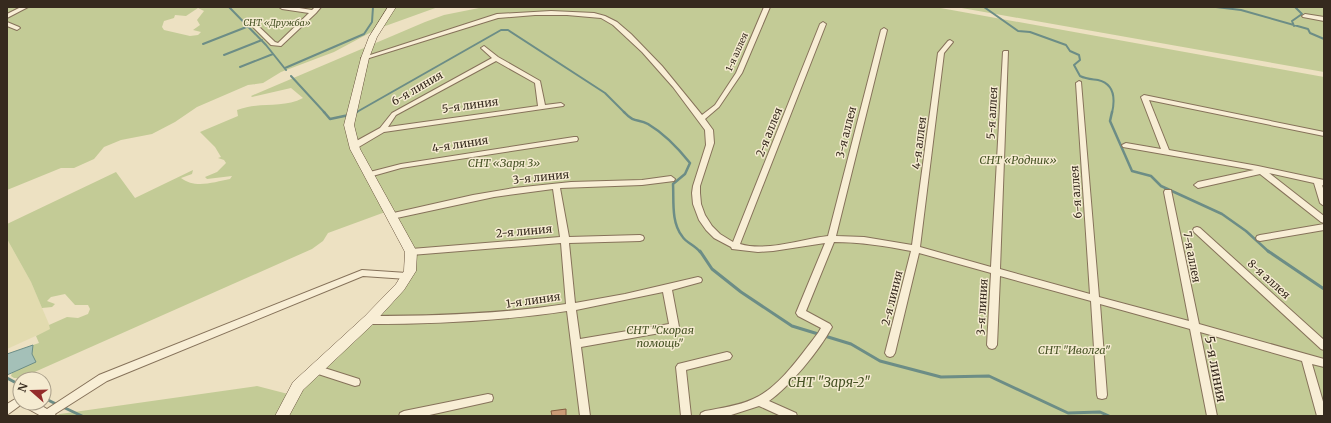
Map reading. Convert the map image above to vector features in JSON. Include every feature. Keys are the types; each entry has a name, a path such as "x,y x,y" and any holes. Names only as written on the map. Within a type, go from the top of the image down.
{"street":[{"path":"7,16 25,7"},
{"path":"282,7 316,9"},
{"path":"282,416 298,386 368,320 399,288 408,276 411,252 351,139 350,120 364,58 373,37 392,7"},
{"name":"1-я аллея","path":"701,119 717,106 739,73 767,7"},
{"path":"251,22 272,44 279,45 316,9"},
{"path":"364,58 497,16 511,14 580,14 603,16 612,21 650,56 709,130 710,144 695,195 699,212 706,228 723,241 735,247 751,250 830,239 864,239 916,249 1324,363"},
{"path":"1305,16 1324,19"},
{"path":"7,24 17,28"},
{"name":"2-я аллея","path":"735,247 823,24"},
{"name":"3-я аллея","path":"830,239 884,30"},
{"name":"4-я аллея","path":"916,249 941,53 950,42"},
{"path":"484,48 496,58 538,82 542,107"},
{"name":"5-я аллея","path":"996,271 1006,52"},
{"name":"6-я линия","path":"354,146 382,130 394,114 496,58"},
{"name":"6-я аллея","path":"1079,84 1094,299"},
{"path":"1166,152 1144,97 1324,134"},
{"name":"5-я линия","path":"382,130 561,104"},
{"name":"4-я линия","path":"369,175 401,166 574,139"},
{"path":"1126,145 1260,169 1320,182 1324,203"},
{"path":"1198,185 1260,169"},
{"path":"1260,169 1324,220"},
{"name":"3-я линия","path":"392,216 469,198 556,186 640,184 671,179"},
{"path":"556,186 565,240 571,306 585,416"},
{"name":"7-я аллея","path":"1168,192 1195,326"},
{"path":"1260,238 1324,227"},
{"name":"8-я аллея","path":"1197,230 1324,346"},
{"name":"2-я линия","path":"411,252 565,240 640,238"},
{"path":"707,416 760,402 771,395 822,335 827,327 801,313 830,239"},
{"name":"2-я линия","path":"890,353 916,249"},
{"name":"3-я линия","path":"992,345 996,271"},
{"path":"51,413 103,378 362,273 408,276"},
{"name":"1-я линия","path":"368,320 443,320 492,317 571,306 667,288 698,280"},
{"path":"576,344 674,327 667,288"},
{"path":"1094,299 1102,395"},
{"name":"5-я линия","path":"1195,326 1212,416"},
{"path":"686,416 681,367 727,356"},
{"path":"1306,358 1322,416"},
{"path":"315,369 355,382"},
{"path":"404,416 488,398"},
{"path":"760,402 792,416"}],"shaded area":[{"path":"7,239 31,282 51,329 7,349"}],"green space":[{"name":"СНТ «Дружба»","path":"7,7 438,7 377,29 334,52 281,72 263,83 248,85 197,107 175,122 152,134 121,140 104,147 94,159 74,168 61,168 7,190","holes":["198,8 204,11 197,20 200,25 193,30 201,32 198,35 190,36 164,30 162,27 164,21 174,18 175,15 186,16"]},
{"path":"484,7 935,7 1324,77 1324,416 282,416 298,386 399,288 411,251 388,211 328,233 323,241 312,249 37,371 15,371 27,362 33,345 39,343 36,336 50,329 49,325 67,317 78,318 88,314 90,309 88,305 75,305 65,294 51,297 47,301 55,304 52,307 42,308 31,282 7,239 7,224 116,172 135,198 193,170 192,174 181,178 198,184 230,179 232,176 207,179 205,177 217,172 226,163 224,160 218,158 221,157 215,147 200,132 238,116 237,110 246,107 287,103 303,98 291,88 251,96 444,15"},
{"path":"956,7 1324,7 1324,72"},
{"path":"257,386 288,394 277,416 56,416 60,414"}],"water":[{"path":"33,345 32,354 36,362 16,371 12,371 12,373 7,375 7,354"}],"building":[{"path":"566,409 566,416 552,416 551,411"}],"waterway":[{"path":"229,7 248,26"},
{"path":"285,68 364,34 372,22 373,7"},
{"path":"984,7 1018,31 1030,32 1066,45 1070,51 1079,55 1080,60 1074,65 1080,76 1104,82 1111,89 1113,98 1112,113"},
{"path":"1216,7 1241,10 1294,25"},
{"path":"1294,25 1292,21 1302,14 1295,7"},
{"path":"1294,25 1308,29 1310,33 1324,39"},
{"path":"203,44 248,26"},
{"path":"248,26 261,40"},
{"path":"355,113 501,30 508,30 605,93 628,116 645,122 660,132 690,163 685,174 673,184 674,211 678,230 682,236 700,252"},
{"path":"224,55 261,40"},
{"path":"261,40 286,70"},
{"path":"240,67 273,54"},
{"path":"291,76 325,113"},
{"path":"324,112 330,119 349,115"},
{"path":"1112,112 1110,121 1132,171 1151,176 1161,186 1222,214 1246,231 1269,252"},
{"path":"700,251 712,269 741,292 792,326 851,344 880,361 941,377 989,376 1068,413 1100,412 1109,416"},
{"path":"1268,251 1324,289"},
{"path":"7,378 12,381"},
{"path":"52,402 58,405"},
{"path":"65,408 82,416"}],"park label":[{"name":"СНТ «Родник»","path":"1018,160"},
{"name":"СНТ «Заря 3»","path":"504,163"},
{"name":"СНТ \"Скорая помощь\"","path":"660,336"},
{"name":"СНТ \"Иволга\"","path":"1074,350"},
{"name":"СНТ \"Заря-2\"","path":"829,382"}]}
